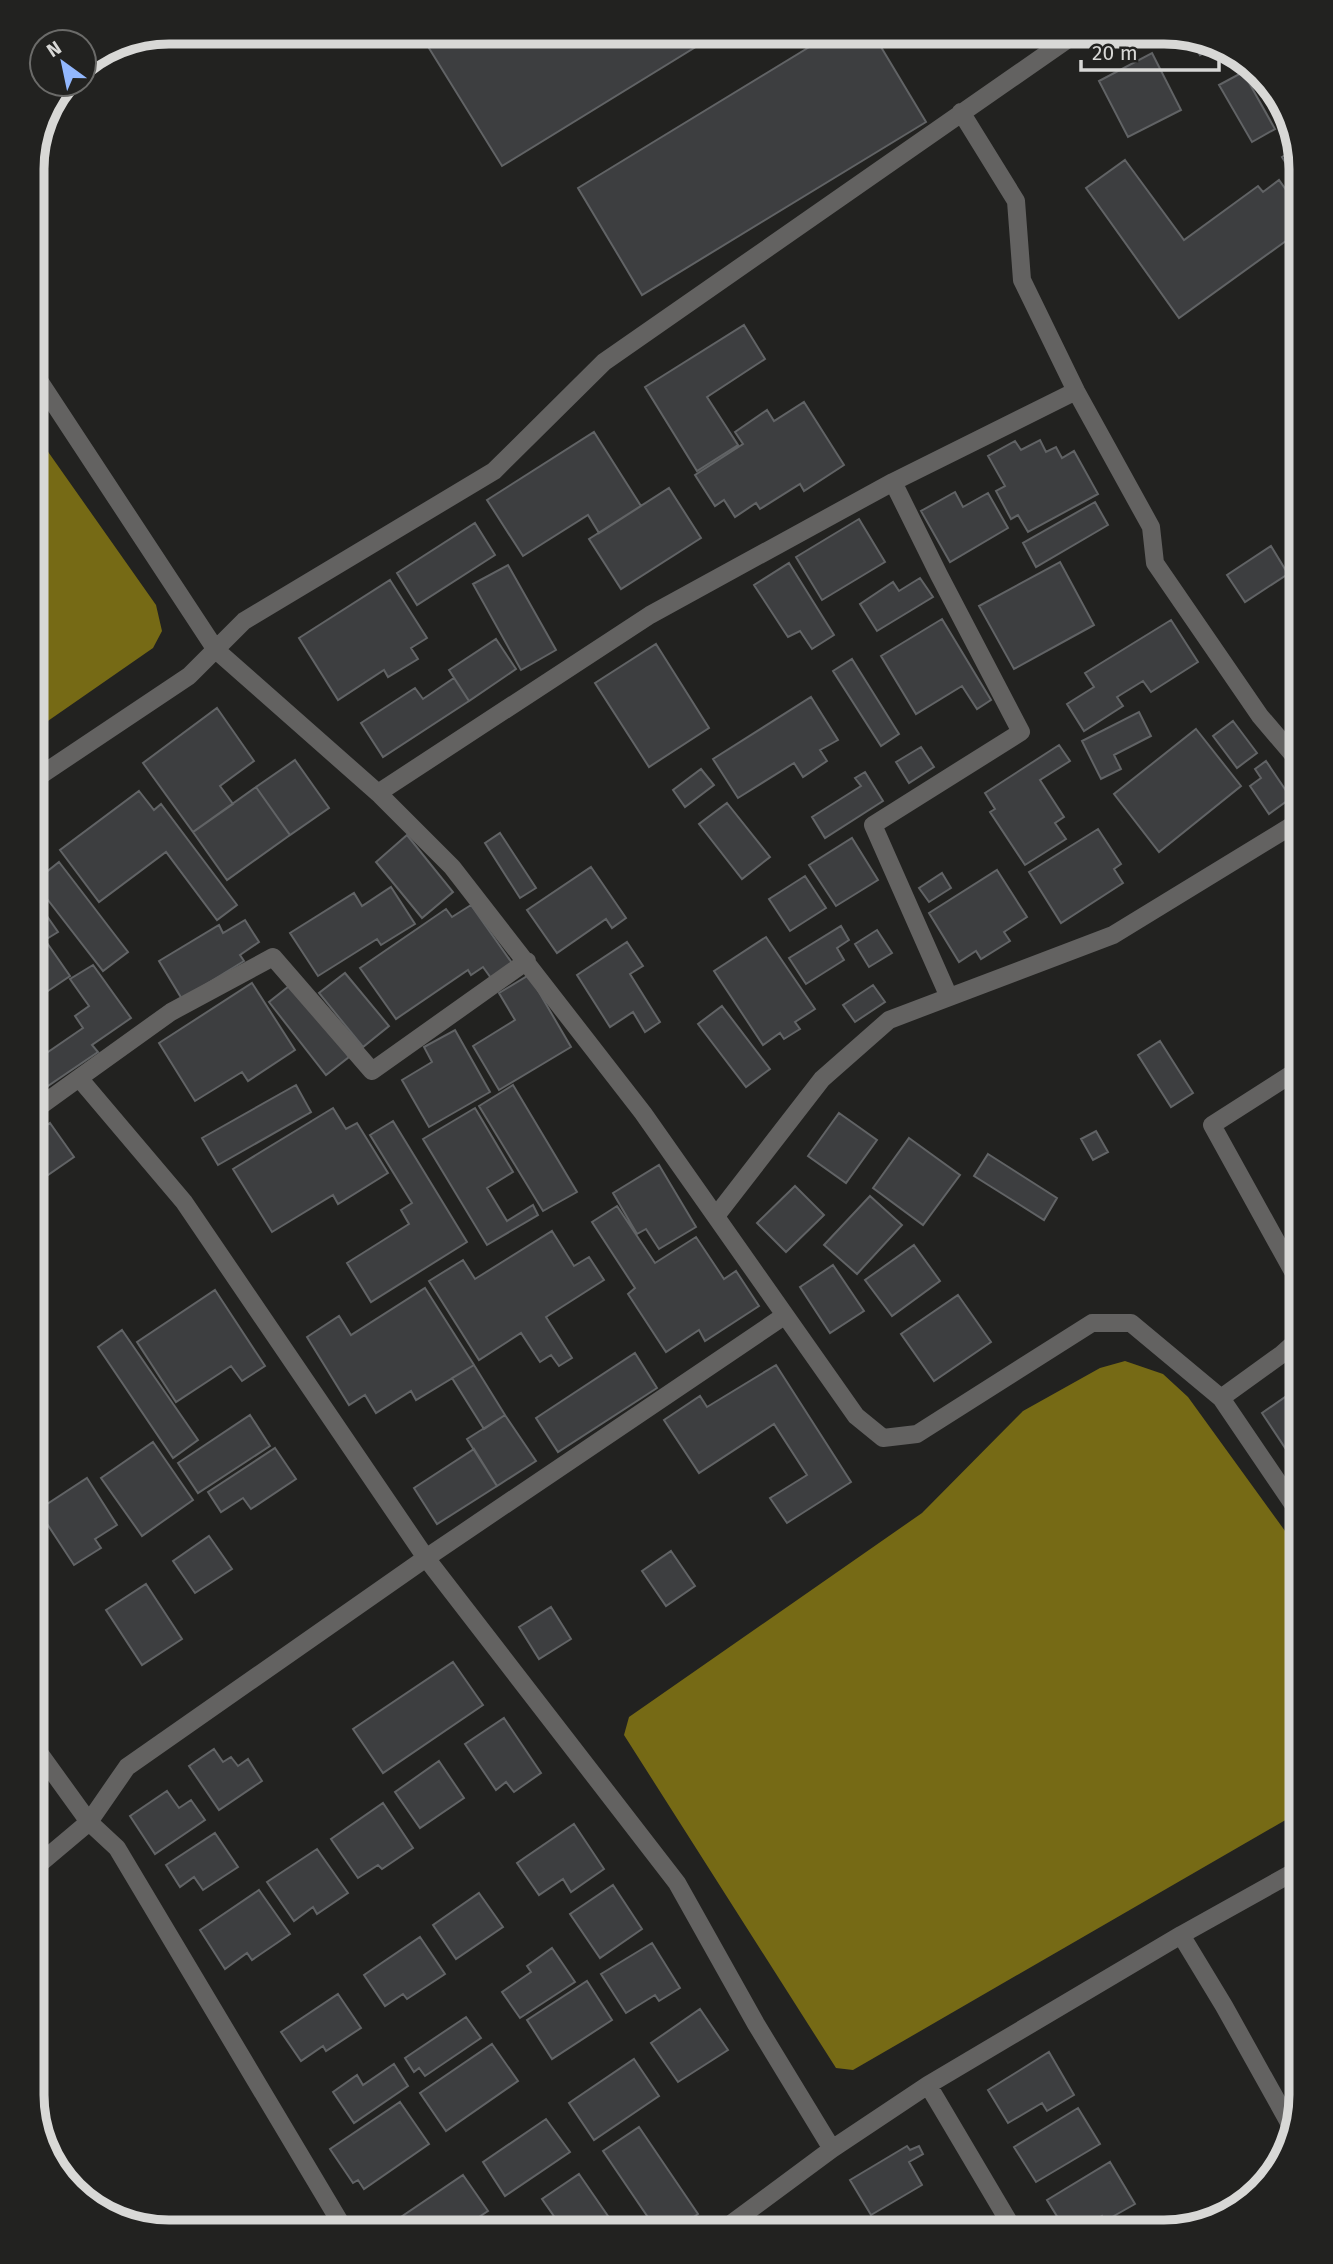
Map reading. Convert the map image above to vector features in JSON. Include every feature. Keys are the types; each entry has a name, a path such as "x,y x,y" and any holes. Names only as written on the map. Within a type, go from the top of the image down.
{"street":[{"path":"44,773 189,676 244,621 494,471 604,362 1060,44"},
{"path":"961,112 1016,201 1022,280 1076,391 1151,527 1155,563 1260,716 1289,750"},
{"path":"44,388 216,650 378,793 452,867 643,1113 856,1416 883,1438 917,1434 1091,1323 1131,1323 1221,1398 1289,1498"},
{"path":"378,793 650,615 893,482 1076,391"},
{"path":"893,482 1021,732 873,825 949,997"},
{"path":"716,1216 822,1079 889,1020 1113,935 1289,827"},
{"path":"44,1103 171,1012 273,957 372,1071 527,961"},
{"path":"1289,1076 1212,1125 1289,1264"},
{"path":"79,1078 184,1202 426,1558 677,1883 756,2024 832,2149"},
{"path":"44,1860 89,1822 127,1768 426,1558 784,1316"},
{"path":"1221,1398 1289,1348"},
{"path":"44,1760 89,1822 117,1848 338,2220"},
{"path":"736,2220 832,2149 928,2085 1181,1935 1289,1875"},
{"path":"1181,1935 1287,2119"},
{"path":"928,2085 1008,2220"}],"shaded area":[{"path":"44,446 156,605 162,631 153,648 44,724"},
{"path":"1125,1361 1163,1374 1188,1397 1289,1536 1289,1818 853,2070 836,2068 624,1735 629,1717 922,1513 1023,1411 1100,1368"}],"building":[{"path":"426,44 700,44 502,166"},
{"path":"814,44 879,44 926,122 642,295 578,188"},
{"path":"1196,48 1207,51 1200,55"},
{"path":"1152,53 1181,110 1128,137 1099,81"},
{"path":"1243,72 1275,129 1252,142 1219,85"},
{"path":"1288,153 1289,168 1282,157"},
{"path":"1125,160 1184,240 1258,186 1263,192 1279,180 1289,194 1289,239 1179,318 1086,188"},
{"path":"744,325 765,359 707,397 738,445 697,471 645,387"},
{"path":"804,402 844,465 804,491 800,484 760,509 756,503 735,517 724,500 715,506 695,475 743,444 735,432 767,410 774,421"},
{"path":"594,432 641,506 599,533 588,515 523,556 487,500"},
{"path":"1040,440 1046,452 1056,447 1062,458 1074,451 1098,494 1028,532 1018,515 1011,519 996,491 1005,486 988,456 1015,441 1021,450"},
{"path":"669,488 701,538 621,589 589,539"},
{"path":"955,492 963,507 988,493 1008,528 950,562 921,511"},
{"path":"1095,502 1108,525 1036,567 1023,543"},
{"path":"859,519 885,562 822,600 796,557"},
{"path":"475,523 495,555 417,605 397,573"},
{"path":"1271,546 1288,574 1245,602 1227,575"},
{"path":"1060,562 1094,625 1014,669 979,606"},
{"path":"789,563 834,635 812,649 800,631 788,637 754,585"},
{"path":"508,565 556,650 521,670 473,584"},
{"path":"920,578 933,597 877,631 860,604 893,582 899,591"},
{"path":"390,580 427,638 411,648 418,659 388,677 384,670 338,700 299,638"},
{"path":"942,619 991,700 977,709 962,686 916,714 881,656"},
{"path":"1171,620 1198,662 1151,692 1143,681 1117,697 1123,706 1084,731 1067,704 1094,687 1085,673"},
{"path":"496,639 516,669 469,701 449,670"},
{"path":"656,644 709,728 649,767 595,683"},
{"path":"852,659 899,734 881,746 833,671"},
{"path":"454,678 469,701 383,757 361,723 415,688 423,699"},
{"path":"811,697 838,740 820,750 827,761 803,777 794,763 738,798 713,759"},
{"path":"217,708 254,761 220,786 233,804 193,832 143,763"},
{"path":"1139,712 1151,736 1114,755 1121,769 1101,779 1082,741"},
{"path":"1233,721 1257,753 1237,768 1213,736"},
{"path":"1196,729 1241,786 1159,852 1114,794"},
{"path":"1059,745 1070,761 1040,780 1064,817 1055,823 1066,839 1025,865 990,812 995,809 985,793"},
{"path":"921,747 934,767 909,783 896,762"},
{"path":"295,760 329,808 290,835 256,787"},
{"path":"1266,761 1289,795 1289,799 1269,814 1250,786 1261,778 1255,769"},
{"path":"701,769 714,785 685,807 673,790"},
{"path":"865,772 883,801 825,838 812,817 861,786 855,778"},
{"path":"256,787 290,835 227,880 193,832"},
{"path":"139,791 154,810 161,804 237,905 217,920 166,852 99,902 60,850"},
{"path":"727,803 770,857 742,879 699,824"},
{"path":"1098,829 1121,864 1114,869 1123,883 1061,923 1029,872"},
{"path":"500,833 536,888 520,898 485,843"},
{"path":"407,835 453,892 422,918 376,862"},
{"path":"852,838 878,880 836,906 809,865"},
{"path":"59,862 128,952 103,971 44,895 44,874"},
{"path":"591,867 626,918 612,928 606,919 557,953 527,910"},
{"path":"997,870 1027,917 1004,932 1010,941 981,959 976,951 959,962 929,913"},
{"path":"942,873 951,888 929,902 919,888"},
{"path":"805,876 826,908 790,931 769,899"},
{"path":"391,887 415,924 381,945 377,939 318,976 290,933 354,893 362,906"},
{"path":"471,905 512,963 491,978 483,967 471,975 468,970 396,1019 360,968 446,909 452,917"},
{"path":"44,912 58,932 45,940 70,976 45,993"},
{"path":"245,920 259,942 240,955 244,961 182,999 159,961 219,925 223,933"},
{"path":"841,926 849,940 837,948 844,960 806,984 789,958"},
{"path":"877,930 892,953 869,967 855,944"},
{"path":"766,937 815,1009 795,1022 800,1029 784,1039 780,1033 763,1045 714,971"},
{"path":"627,942 643,966 630,974 660,1022 645,1032 633,1012 610,1027 577,975"},
{"path":"93,965 131,1018 92,1045 98,1052 44,1089 44,1055 83,1028 75,1016 89,1006 70,979"},
{"path":"345,973 389,1026 363,1047 319,993"},
{"path":"529,975 571,1047 499,1090 473,1046 515,1020 499,993"},
{"path":"252,983 295,1050 248,1081 242,1072 195,1101 159,1043"},
{"path":"293,983 349,1057 326,1075 269,1002"},
{"path":"873,985 885,1002 855,1022 843,1005"},
{"path":"722,1006 770,1069 746,1087 698,1024"},
{"path":"455,1030 490,1092 429,1127 402,1080 432,1062 424,1047"},
{"path":"1160,1041 1193,1093 1171,1107 1138,1055"},
{"path":"296,1085 311,1112 218,1165 202,1138"},
{"path":"513,1085 577,1192 543,1211 479,1106"},
{"path":"333,1108 346,1129 357,1123 388,1173 338,1204 333,1195 272,1232 233,1169"},
{"path":"475,1108 513,1172 487,1188 507,1221 533,1205 538,1215 487,1245 423,1139"},
{"path":"839,1113 877,1140 846,1183 808,1156"},
{"path":"393,1121 467,1242 371,1302 347,1263 409,1224 401,1210 412,1203 370,1135"},
{"path":"50,1123 74,1157 44,1178 44,1127"},
{"path":"1096,1131 1108,1152 1093,1160 1081,1139"},
{"path":"909,1138 960,1175 923,1225 873,1188"},
{"path":"988,1154 1057,1198 1044,1220 974,1176"},
{"path":"659,1165 696,1227 659,1249 646,1229 637,1234 613,1193"},
{"path":"795,1186 824,1215 786,1252 757,1223"},
{"path":"870,1196 902,1225 857,1274 824,1245"},
{"path":"617,1206 655,1263 696,1237 724,1279 736,1271 759,1306 705,1341 699,1330 666,1352 628,1294 635,1288 592,1222"},
{"path":"552,1231 574,1266 589,1257 604,1280 546,1317 572,1358 559,1366 551,1355 540,1362 521,1333 479,1360 429,1281 463,1260 475,1279"},
{"path":"914,1245 940,1281 892,1316 865,1280"},
{"path":"833,1265 864,1311 830,1333 800,1287"},
{"path":"425,1288 474,1365 416,1400 411,1391 376,1413 365,1395 349,1405 307,1337 339,1316 351,1335"},
{"path":"215,1290 265,1366 242,1381 231,1366 176,1402 137,1342"},
{"path":"958,1295 991,1342 934,1381 901,1334"},
{"path":"122,1330 198,1440 173,1458 98,1347"},
{"path":"635,1353 657,1388 558,1452 536,1418"},
{"path":"474,1365 505,1415 484,1429 452,1378"},
{"path":"776,1365 851,1482 787,1523 770,1498 807,1475 774,1424 699,1473 664,1420 700,1396 707,1407"},
{"path":"1289,1394 1289,1454 1262,1413"},
{"path":"250,1415 270,1446 198,1493 178,1463"},
{"path":"505,1415 536,1461 497,1486 467,1439"},
{"path":"153,1442 193,1500 142,1536 101,1478"},
{"path":"275,1448 296,1479 251,1509 243,1498 221,1512 208,1492"},
{"path":"474,1449 497,1486 437,1524 414,1488"},
{"path":"87,1478 117,1525 95,1539 101,1548 74,1565 44,1519 44,1506"},
{"path":"209,1536 232,1569 195,1593 173,1561"},
{"path":"671,1551 695,1586 666,1606 642,1571"},
{"path":"146,1584 182,1639 142,1665 106,1610"},
{"path":"551,1607 571,1639 539,1659 519,1627"},
{"path":"453,1662 483,1705 383,1773 353,1729"},
{"path":"504,1718 541,1773 514,1792 506,1782 496,1790 465,1744"},
{"path":"214,1749 223,1762 231,1757 238,1766 248,1759 262,1781 219,1810 189,1766"},
{"path":"439,1761 464,1798 420,1828 395,1792"},
{"path":"167,1791 179,1808 191,1800 205,1820 155,1854 130,1816"},
{"path":"383,1803 413,1848 382,1869 378,1865 358,1878 331,1839"},
{"path":"574,1824 604,1869 571,1892 563,1879 539,1895 517,1863"},
{"path":"215,1833 238,1867 203,1890 194,1877 180,1887 166,1865"},
{"path":"317,1849 348,1893 317,1914 313,1907 294,1921 267,1882"},
{"path":"613,1885 642,1929 600,1958 570,1914"},
{"path":"259,1890 290,1934 252,1960 247,1953 225,1969 200,1930"},
{"path":"479,1893 503,1927 456,1959 433,1925"},
{"path":"420,1937 445,1974 407,1999 403,1994 385,2006 364,1975"},
{"path":"652,1943 680,1988 659,2001 655,1995 626,2013 601,1974"},
{"path":"552,1948 575,1982 520,2018 502,1992 531,1972 527,1966"},
{"path":"587,1981 612,2020 552,2059 527,2020"},
{"path":"338,1994 361,2028 326,2051 323,2046 301,2061 281,2032"},
{"path":"700,2009 728,2050 678,2082 651,2043"},
{"path":"466,2017 481,2038 425,2076 419,2068 414,2072 405,2058"},
{"path":"492,2044 518,2081 446,2131 420,2093"},
{"path":"1049,2052 1074,2095 1047,2111 1042,2103 1008,2123 988,2090"},
{"path":"634,2059 659,2096 594,2140 569,2103"},
{"path":"394,2064 408,2086 354,2123 333,2092 357,2075 363,2085"},
{"path":"400,2102 429,2144 364,2189 358,2180 353,2183 330,2149"},
{"path":"1078,2108 1100,2144 1036,2182 1014,2147"},
{"path":"546,2119 570,2152 505,2196 483,2162"},
{"path":"639,2127 698,2214 689,2220 650,2220 603,2151"},
{"path":"907,2146 910,2150 919,2146 923,2154 909,2162 922,2185 871,2215 850,2180"},
{"path":"1110,2162 1135,2204 1107,2220 1102,2216 1096,2220 1059,2220 1047,2200"},
{"path":"579,2174 611,2220 557,2220 542,2199"},
{"path":"463,2175 488,2211 474,2220 396,2220"}]}
